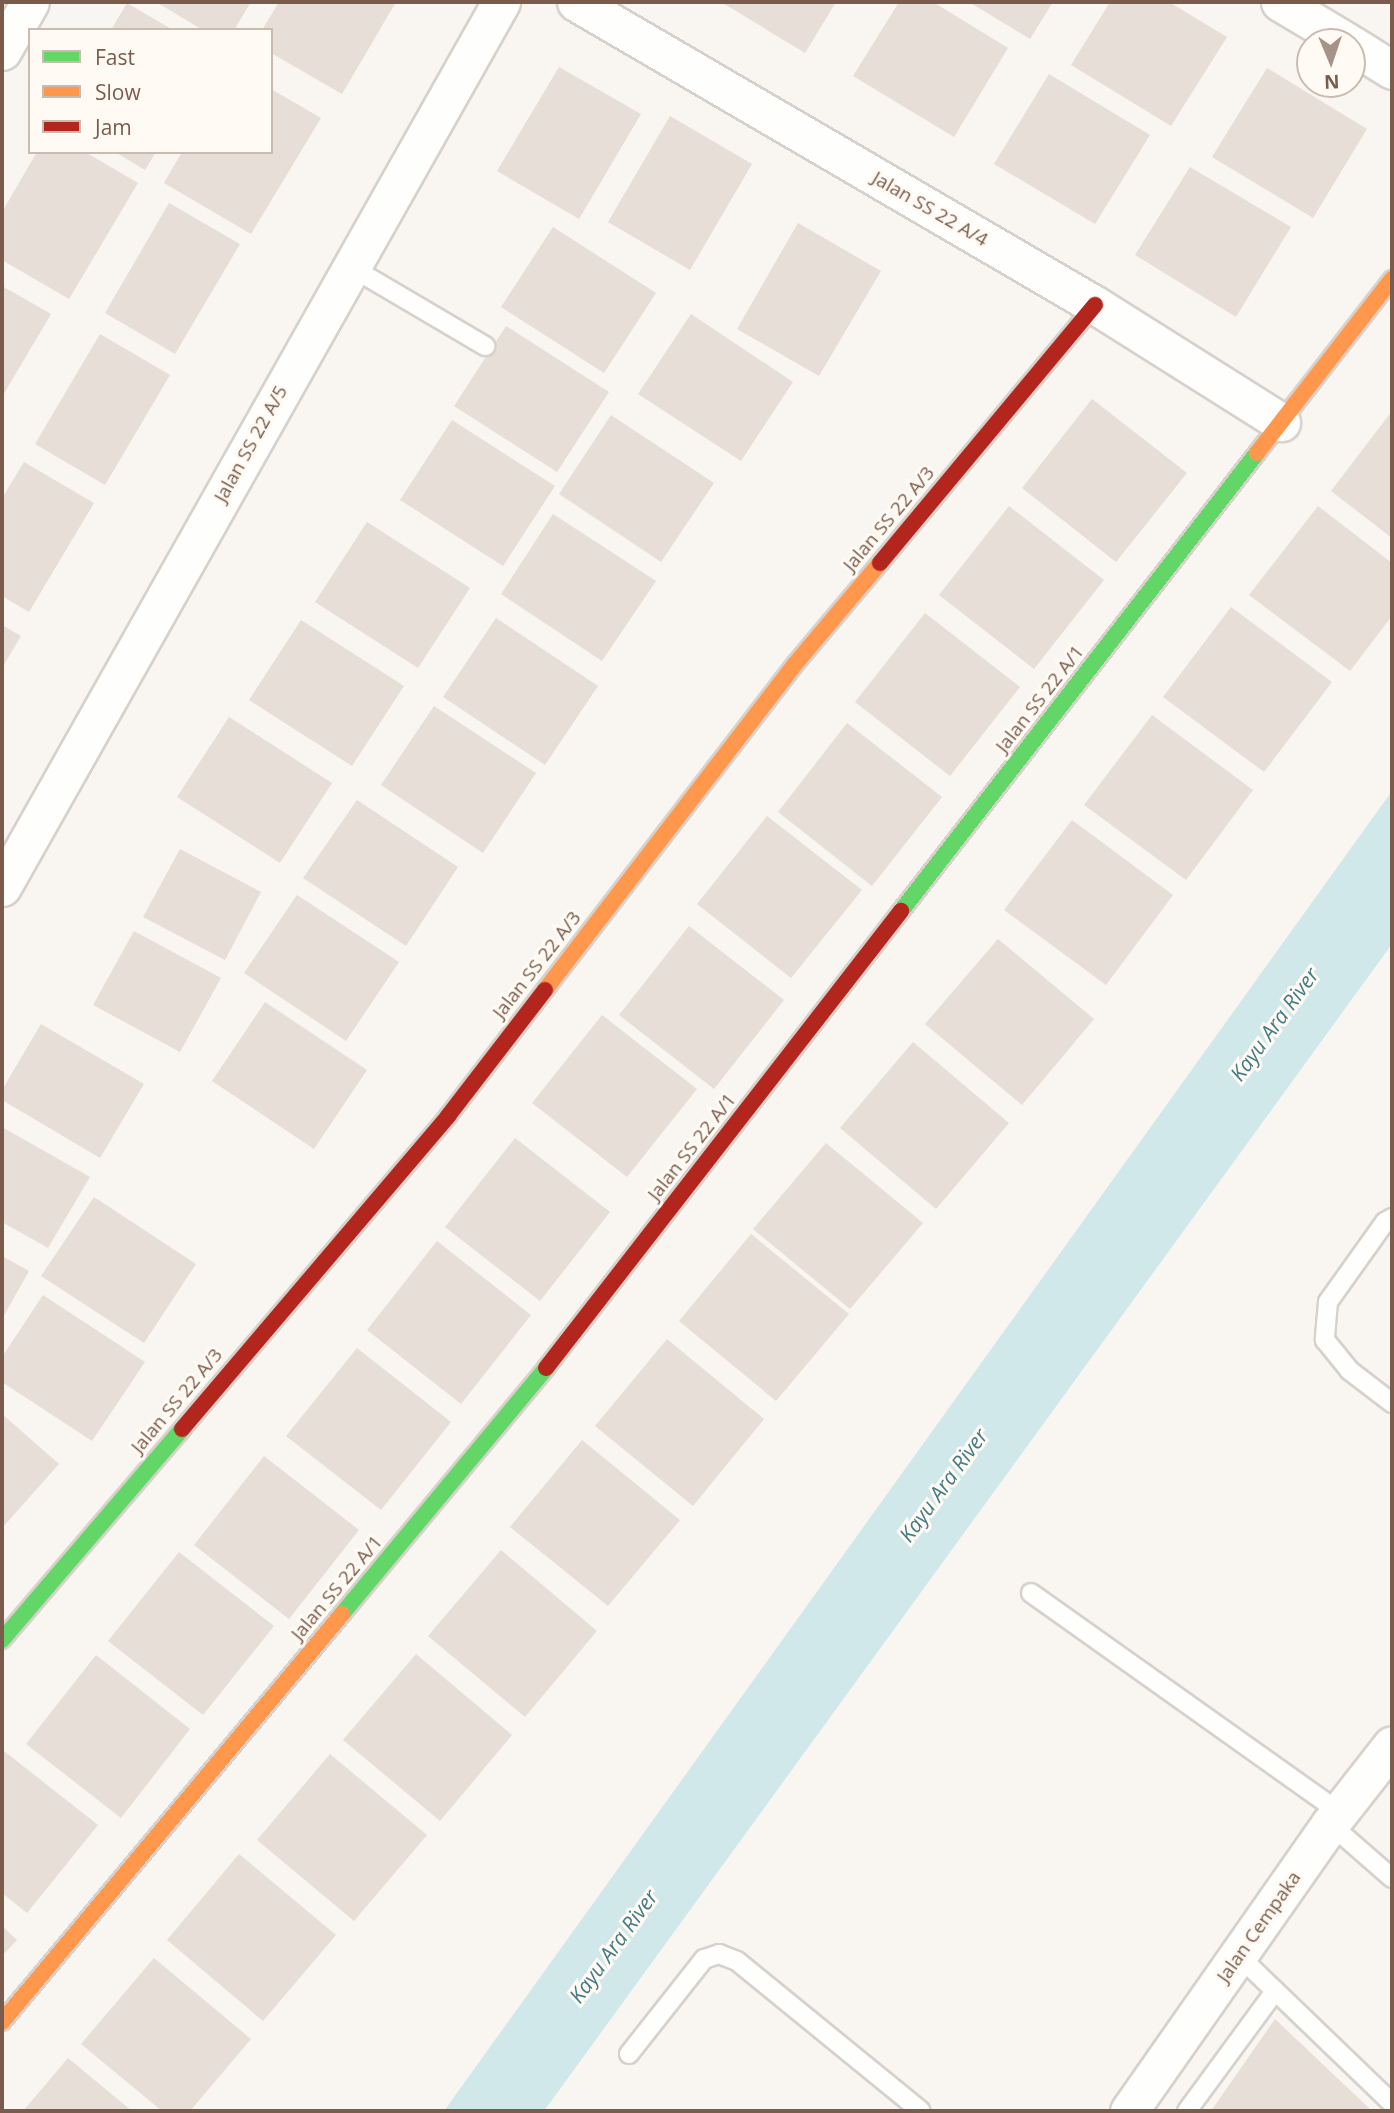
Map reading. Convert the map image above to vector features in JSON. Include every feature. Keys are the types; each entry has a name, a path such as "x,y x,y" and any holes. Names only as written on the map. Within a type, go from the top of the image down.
{"street":[{"path":"2,51 30,2"},
{"name":"Jalan SS 22 A/5","path":"2,887 501,2"},
{"name":"Jalan SS 22 A/4","path":"576,2 1095,305 1281,422"},
{"path":"1280,2 1324,28"},
{"path":"1366,53 1392,69"},
{"name":"Jalan SS 22 A/1","path":"2,2022 541,1375 1392,279"},
{"name":"Jalan SS 22 A/3","path":"2,1640 448,1116 796,663 1095,305"},
{"name":"Jalan Cempaka","path":"1129,2111 1334,1818 1392,1745"}],"lane":[{"path":"351,267 485,346"},
{"path":"1392,1218 1385,1222 1328,1301 1325,1340 1349,1370 1392,1403"},
{"path":"1031,1593 1334,1818 1392,1878"},
{"path":"629,2054 704,1959 719,1954 737,1961 921,2111"},
{"path":"1239,1956 1392,2103"},
{"path":"1187,2111 1275,1991"}],"water":[{"name":"Kayu Ara River","path":"1392,791 1392,944 544,2111 444,2111"}],"building":[{"path":"156,2 251,2 235,28 200,28"},
{"path":"279,2 396,2 342,94 273,54 273,28 263,28"},
{"path":"721,2 836,2 805,53"},
{"path":"899,2 933,2 1008,48 954,137 853,76"},
{"path":"969,2 1053,2 1030,39"},
{"path":"1110,2 1169,2 1227,37 1171,126 1071,65"},
{"path":"127,3 170,28 112,28"},
{"path":"559,67 641,114 579,219 497,171"},
{"path":"1267,68 1296,86 1296,98 1316,98 1367,129 1313,218 1212,157"},
{"path":"1049,74 1150,135 1095,224 994,164"},
{"path":"273,90 321,118 251,234 164,183 181,154 273,154"},
{"path":"670,116 752,164 690,270 608,222"},
{"path":"36,154 88,154 138,183 69,299 2,260 2,212"},
{"path":"118,154 155,154 145,170"},
{"path":"1190,167 1291,227 1236,317 1135,255"},
{"path":"169,203 240,244 175,354 105,313"},
{"path":"798,223 881,271 819,376 737,329"},
{"path":"553,227 656,293 604,373 501,307"},
{"path":"2,286 51,314 2,397"},
{"path":"691,314 793,382 741,461 638,394"},
{"path":"506,326 609,392 557,472 454,406"},
{"path":"100,334 170,375 105,485 35,444"},
{"path":"1092,399 1187,473 1116,562 1022,488"},
{"path":"1392,411 1392,538 1331,491"},
{"path":"611,415 714,483 661,562 559,494"},
{"path":"452,420 555,486 503,566 400,500"},
{"path":"24,462 94,503 29,612 2,596 2,498"},
{"path":"1009,506 1104,580 1034,669 939,595"},
{"path":"1318,506 1392,563 1392,616 1350,671 1249,595"},
{"path":"553,514 656,581 602,661 501,594"},
{"path":"367,522 470,588 418,668 315,602"},
{"path":"1231,607 1332,682 1264,772 1163,697"},
{"path":"925,613 1020,687 950,776 855,702"},
{"path":"496,618 598,686 545,765 443,697"},
{"path":"301,620 404,686 352,766 249,700"},
{"path":"2,625 21,636 2,668"},
{"path":"434,706 536,773 483,853 381,785"},
{"path":"1152,715 1253,790 1186,880 1084,805"},
{"path":"229,717 332,783 280,863 177,797"},
{"path":"847,723 942,797 872,886 778,812"},
{"path":"357,800 458,867 406,946 303,878"},
{"path":"767,816 862,890 791,978 697,904"},
{"path":"1072,820 1173,895 1106,985 1004,910"},
{"path":"180,849 261,892 225,960 143,917"},
{"path":"297,895 399,962 346,1041 244,973"},
{"path":"689,926 784,1000 714,1089 619,1015"},
{"path":"134,931 221,978 180,1052 93,1005"},
{"path":"998,939 1094,1019 1022,1105 925,1024"},
{"path":"265,1002 367,1070 314,1149 212,1081"},
{"path":"602,1015 697,1089 627,1177 532,1103"},
{"path":"41,1024 144,1084 100,1158 2,1100 2,1090"},
{"path":"913,1042 1009,1123 936,1209 840,1128"},
{"path":"2,1127 90,1177 48,1248 2,1222"},
{"path":"515,1138 610,1212 540,1301 445,1227"},
{"path":"826,1143 923,1223 850,1309 753,1229"},
{"path":"94,1197 196,1264 144,1343 41,1276"},
{"path":"751,1234 849,1314 776,1401 679,1321"},
{"path":"437,1241 531,1315 461,1404 367,1330"},
{"path":"2,1256 29,1271 2,1319"},
{"path":"43,1295 145,1362 92,1441 2,1382 2,1357"},
{"path":"667,1339 764,1419 693,1506 595,1426"},
{"path":"357,1348 451,1422 381,1510 286,1436"},
{"path":"2,1414 59,1464 2,1528"},
{"path":"582,1440 680,1520 608,1606 510,1527"},
{"path":"264,1456 359,1530 289,1619 194,1545"},
{"path":"501,1550 597,1631 525,1717 428,1636"},
{"path":"179,1552 274,1626 203,1715 108,1641"},
{"path":"416,1654 512,1735 440,1821 343,1740"},
{"path":"96,1655 190,1729 121,1818 26,1744"},
{"path":"4,1751 98,1825 27,1913 2,1893"},
{"path":"330,1754 427,1835 354,1921 257,1840"},
{"path":"239,1854 336,1935 263,2021 167,1940"},
{"path":"2,1926 17,1940 2,1956"},
{"path":"154,1958 251,2039 190,2111 162,2111 81,2044"},
{"path":"1275,2019 1372,2111 1211,2111"},
{"path":"68,2058 132,2111 23,2111"}],"traffic: fast":[{"path":"901,911 1257,453"},
{"path":"342,1614 546,1368"},
{"path":"2,1640 182,1429"}],"traffic: slow":[{"path":"1257,453 1392,279"},
{"path":"545,990 796,663 880,563"},
{"path":"2,2022 342,1614"}],"traffic: jam":[{"path":"880,563 1095,305"},
{"path":"546,1368 901,911"},
{"path":"182,1429 448,1116 545,990"}]}
